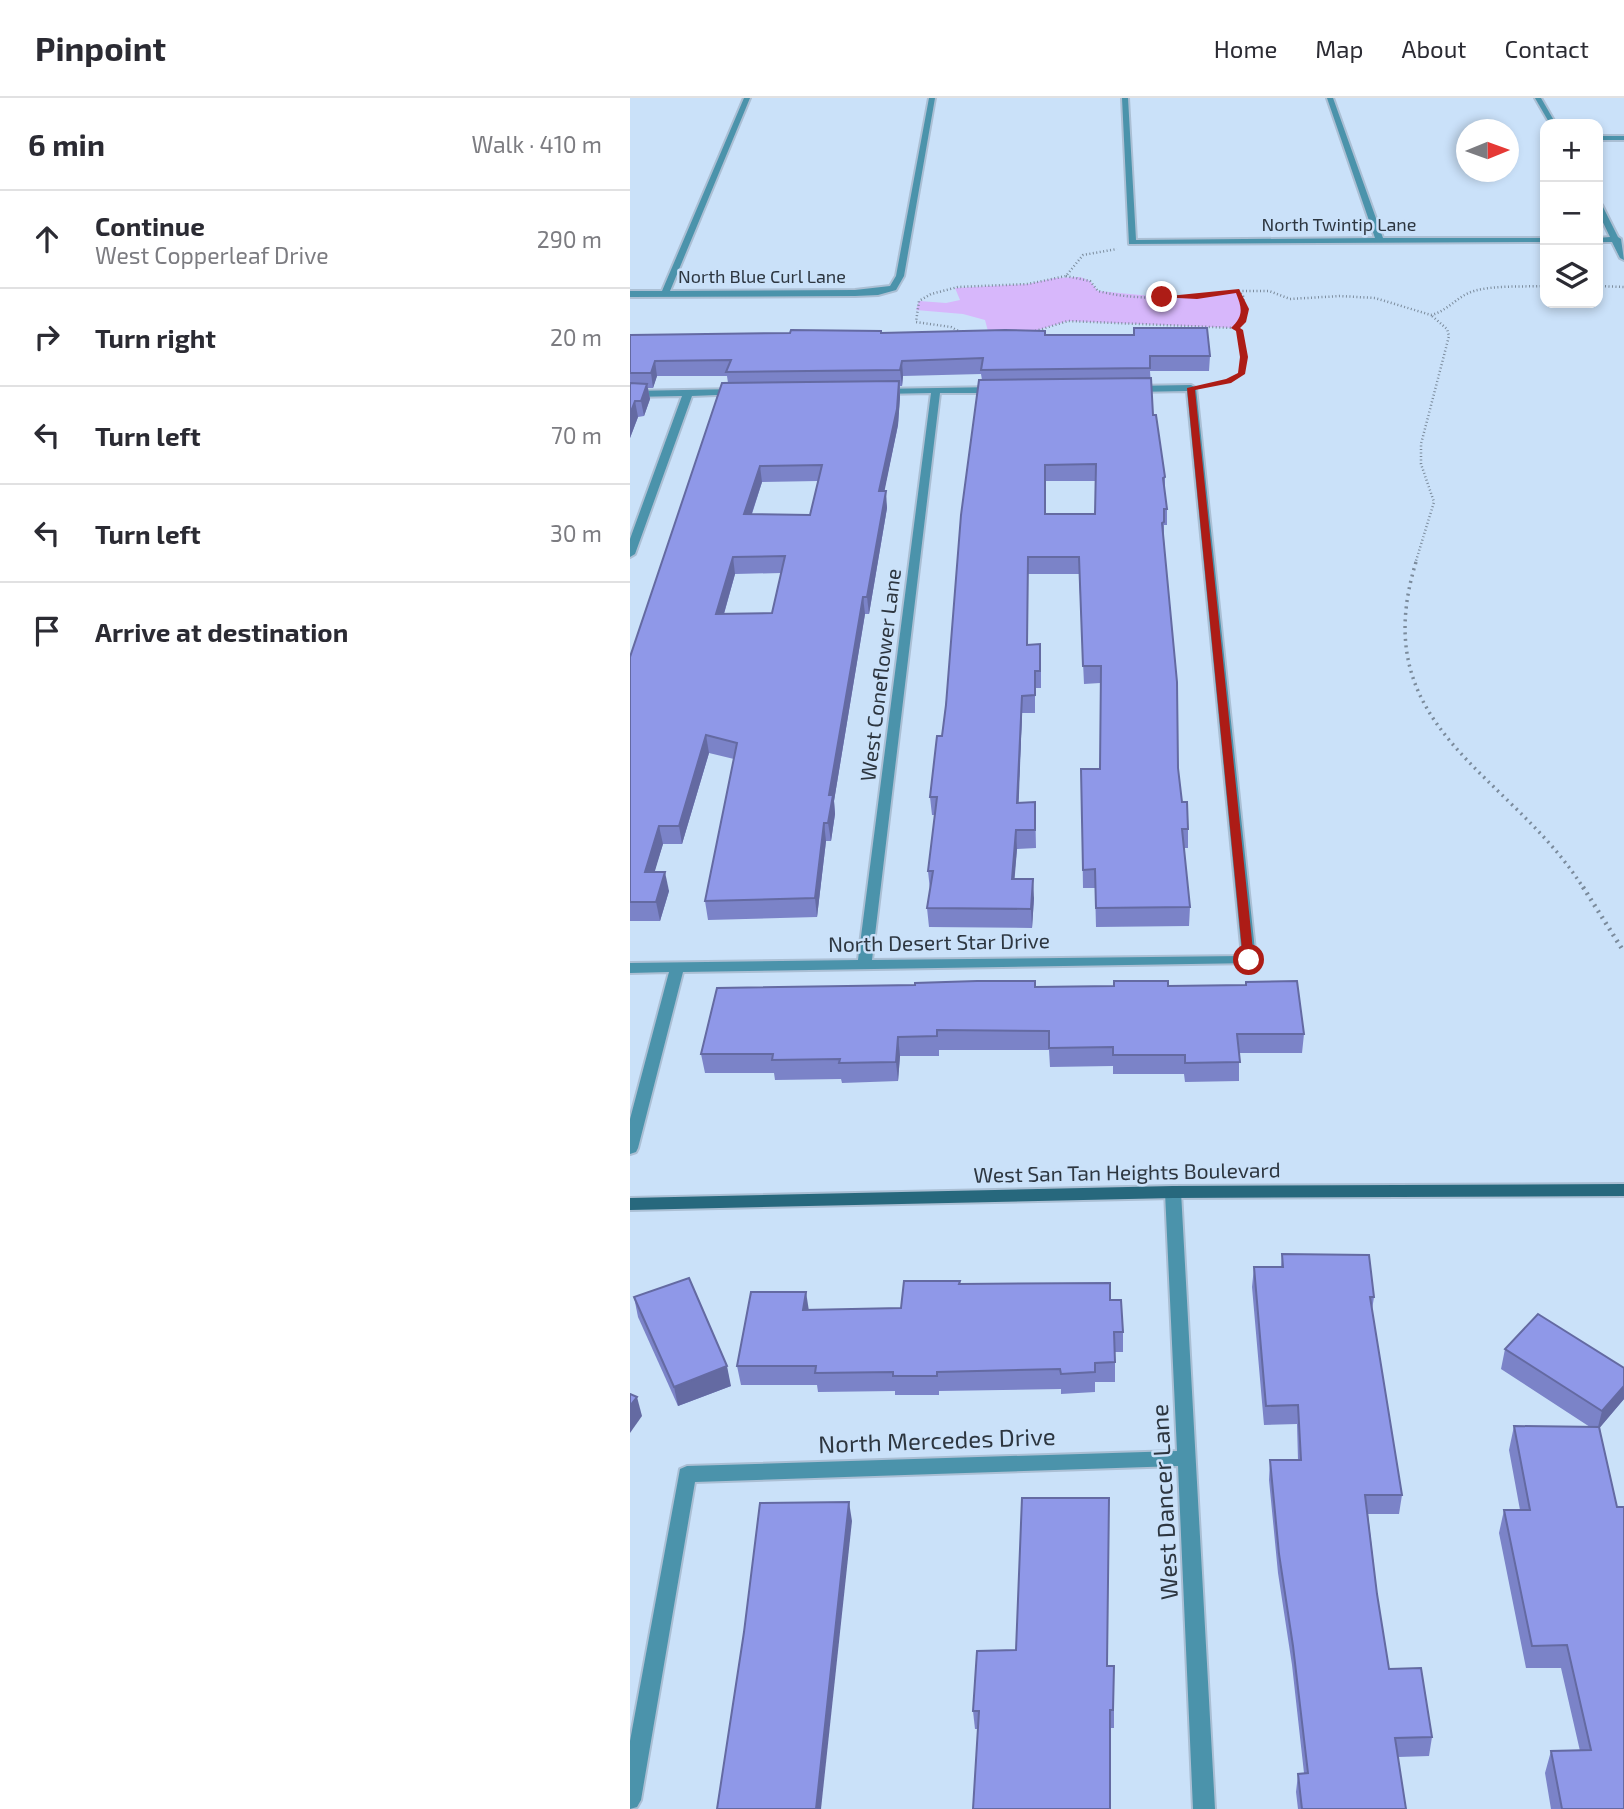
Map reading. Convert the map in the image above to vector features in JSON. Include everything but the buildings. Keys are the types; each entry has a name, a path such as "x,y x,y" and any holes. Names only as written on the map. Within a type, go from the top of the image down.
{"street":[{"path":"665,294 747,98"},
{"name":"North Blue Curl Lane","path":"630,294 866,292 894,288 900,276 932,98"},
{"path":"1125,98 1132,242"},
{"path":"1330,98 1380,241"},
{"path":"1538,98 1550,119"},
{"path":"1603,138 1624,138"},
{"path":"1603,214 1624,258"},
{"path":"1603,240 1617,239"},
{"name":"North Twintip Lane","path":"1132,242 1540,240"},
{"path":"1125,389 1191,388"},
{"name":"North Desert Star Drive","path":"630,968 1249,960 1191,388"},
{"name":"West Coneflower Lane","path":"864,965 936,390"},
{"path":"867,391 1005,390"},
{"path":"630,394 743,392"},
{"path":"630,554 688,393"},
{"path":"630,1148 677,968"},
{"name":"West San Tan Heights Boulevard","path":"630,1204 1173,1192 1624,1190"},
{"name":"West Dancer Lane","path":"1173,1192 1205,1809"},
{"name":"North Mercedes Drive","path":"630,1800 687,1474 1188,1458"}],"path":[{"path":"1066,276 1076,258 1084,253 1113,250 1132,242"},
{"path":"972,335 963,336 963,331 951,327 916,322 919,301 930,293 965,286 1028,285 1066,276 1090,281 1098,291 1116,296 1185,297 1239,291 1269,291 1290,299 1340,296 1375,298 1431,314 1447,329 1449,336 1421,444 1420,464 1434,502 1407,590 1403,631 1410,673 1422,704 1455,747 1540,834 1576,876 1624,952"},
{"path":"1431,314 1440,313 1475,289 1540,286"},
{"path":"1603,286 1624,287"},
{"path":"1235,328 1246,315 1239,291"},
{"path":"1026,333 1068,321 1239,330 1244,357 1241,374 1229,381 1191,388"}],"shaded area":[{"path":"1080,277 1090,281 1098,291 1162,297 1239,291 1246,309 1235,328 1068,321 1034,331 989,335 985,320 963,314 916,310 919,301 946,303 960,300 955,288 1028,284 1055,278"}],"route":[{"path":"1162,297 1197,297 1239,291 1246,309 1242,322 1235,328 1239,330 1244,357 1241,374 1229,381 1191,388 1249,960"}]}
